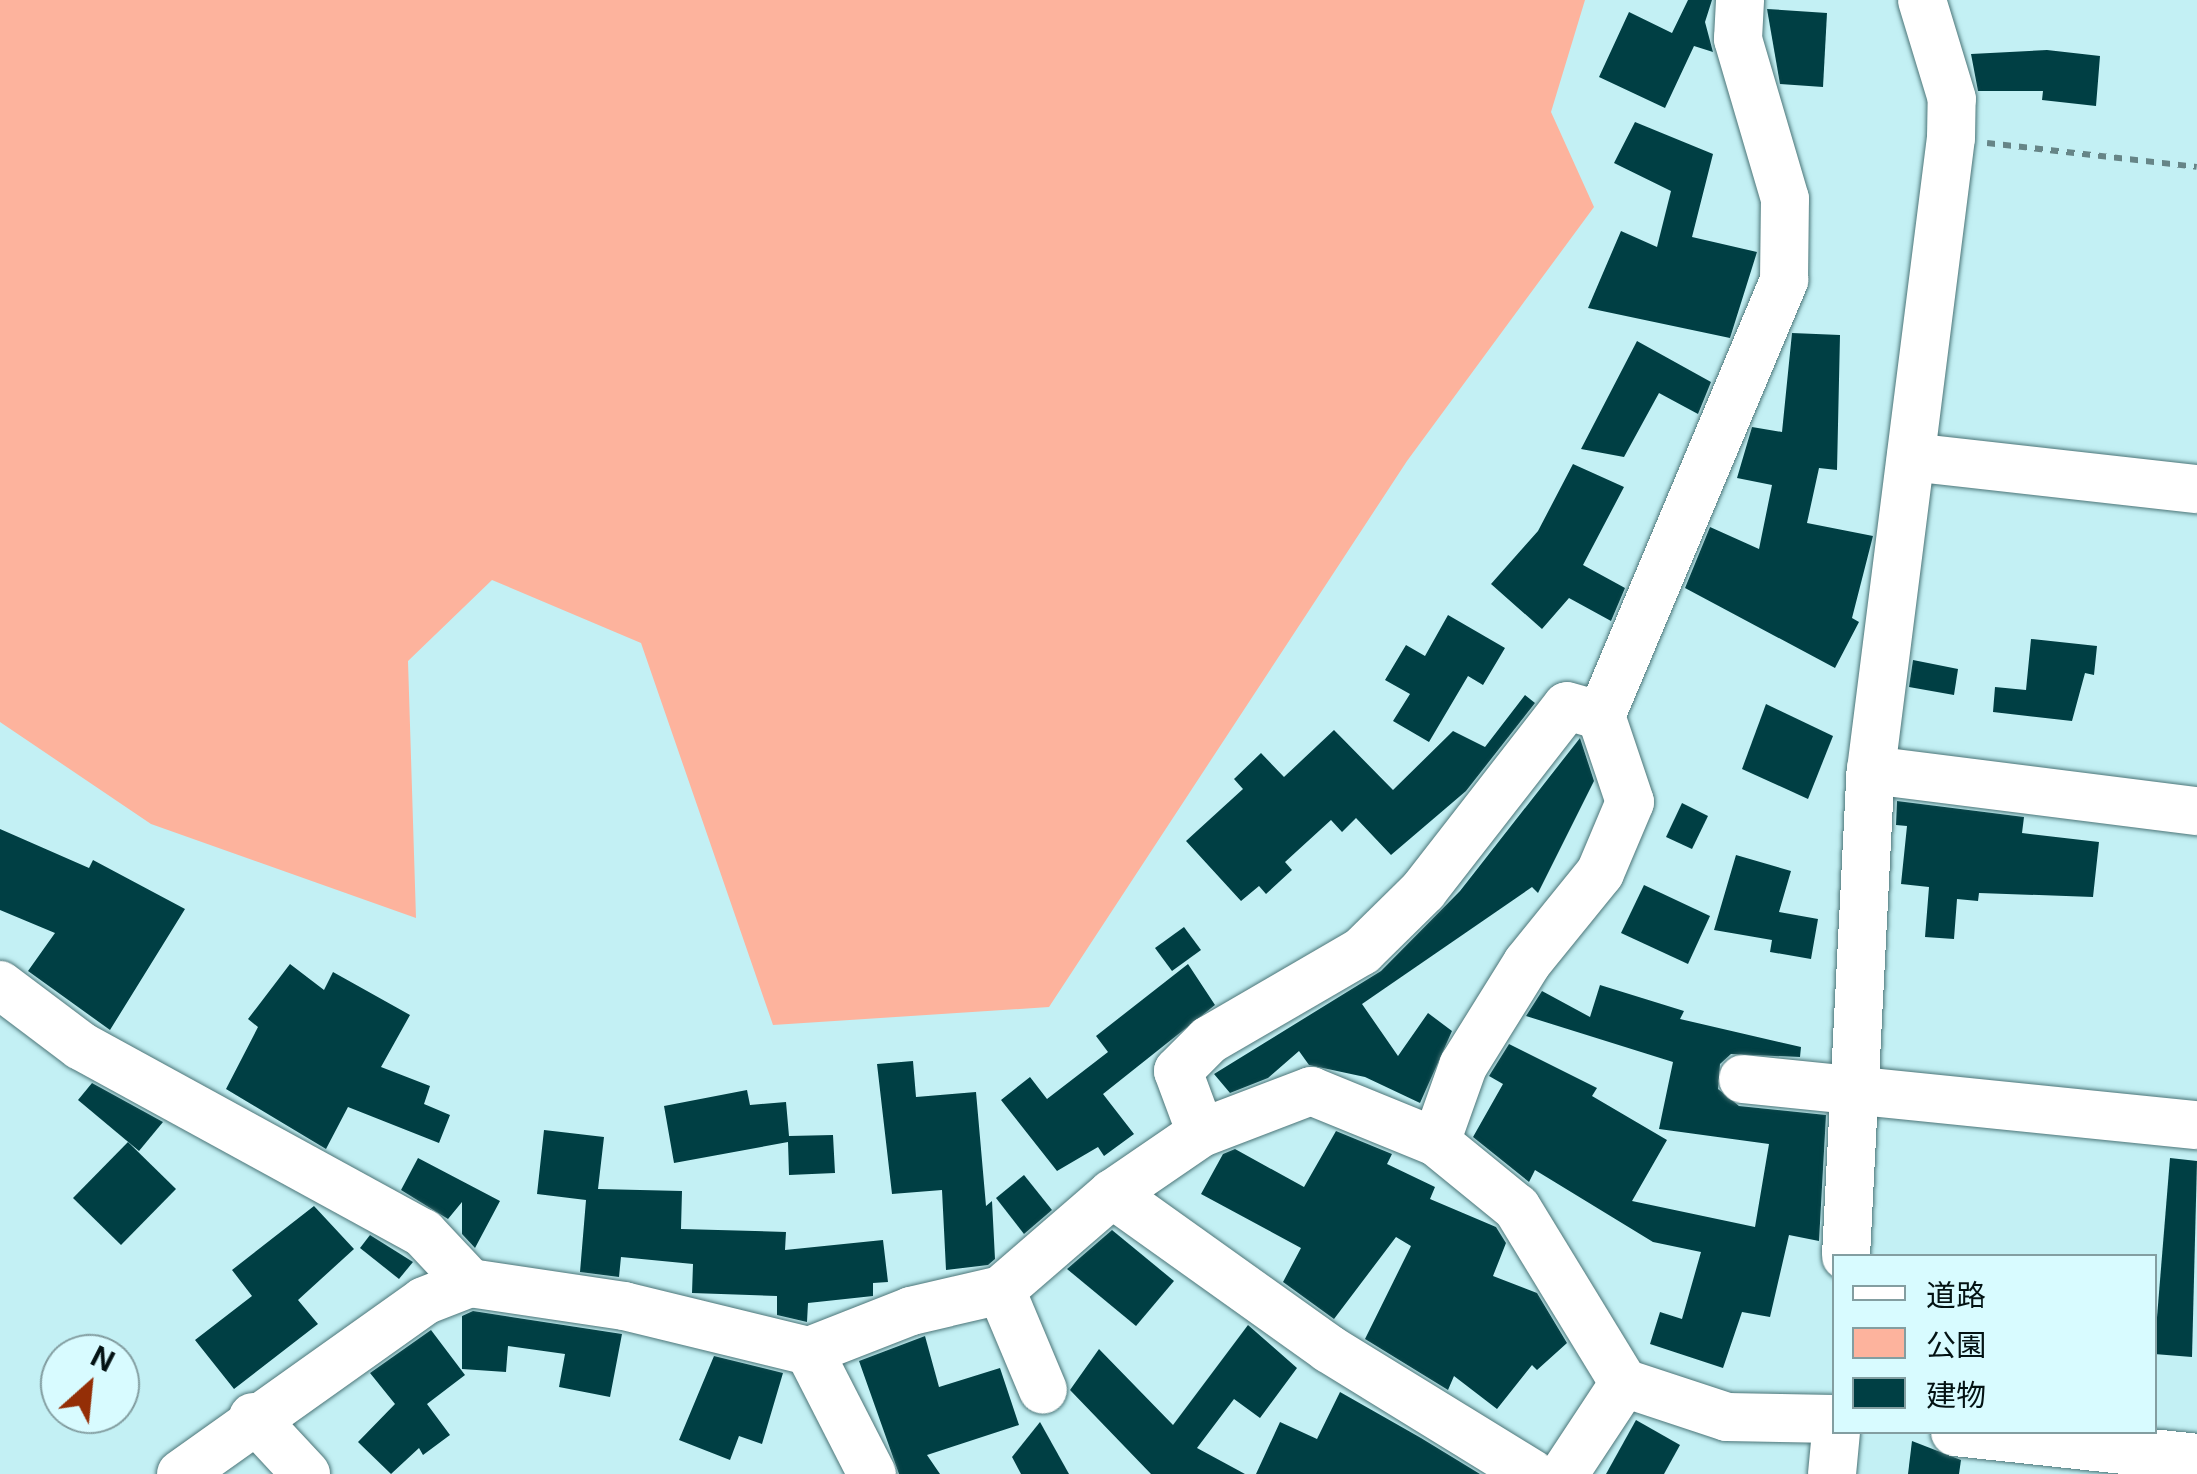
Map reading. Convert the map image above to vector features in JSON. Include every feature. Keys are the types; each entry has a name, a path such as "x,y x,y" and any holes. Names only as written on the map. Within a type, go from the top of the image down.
{"street":[{"path":"1436,1142 1464,1066 1527,963 1600,873 1630,802 1601,716 1784,280 1785,199 1738,38 1740,0"},
{"path":"1846,1254 1871,770 1952,138 1952,99 1922,0"},
{"path":"1911,457 2197,489"},
{"path":"1200,1133 1180,1091 1178,1072 1188,1061 1209,1040 1362,951 1423,891 1566,706 1601,716"},
{"path":"1871,770 2197,811"},
{"path":"0,986 82,1046 423,1233 470,1283"},
{"path":"1743,1079 2197,1125"},
{"path":"180,1474 254,1417 424,1302 470,1283 624,1306 809,1351 910,1311 1000,1290 1112,1194 1200,1133 1311,1090 1436,1142 1517,1208 1624,1383 1726,1417 1832,1419"},
{"path":"1112,1194 1328,1349 1532,1474"},
{"path":"1000,1290 1043,1390"},
{"path":"809,1351 872,1474"},
{"path":"1564,1474 1624,1383"},
{"path":"254,1417 306,1474"},
{"path":"1832,1474 1836,1434"},
{"path":"1974,1434 2197,1458"}],"path":[{"path":"1952,138 2197,167"}],"green space":[{"path":"0,0 1585,0 1551,112 1594,207 1407,461 1049,1007 773,1025 641,643 492,580 408,661 416,918 151,824 0,722"}],"building":[{"path":"1688,0 1712,0 1705,22 1713,52 1694,46 1665,108 1599,77 1629,12 1672,33"},
{"path":"1767,9 1827,13 1823,87 1780,84"},
{"path":"2047,50 2100,56 2096,106 2042,100 2043,91 1978,91 1971,54"},
{"path":"1635,122 1713,154 1692,237 1757,252 1730,338 1588,308 1621,231 1657,247 1671,191 1614,163"},
{"path":"1792,333 1840,335 1837,470 1819,468 1807,523 1873,536 1852,618 1859,622 1835,668 1685,588 1710,527 1759,549 1772,485 1737,478 1752,427 1782,432"},
{"path":"1637,341 1711,382 1698,414 1659,393 1624,457 1581,449"},
{"path":"1573,464 1624,487 1583,565 1625,588 1611,621 1569,598 1542,629 1491,584 1538,531"},
{"path":"1448,615 1505,648 1483,685 1468,676 1429,742 1393,721 1410,694 1385,680 1406,645 1425,656"},
{"path":"2031,639 2097,646 2094,675 2085,673 2072,721 1993,712 1995,687 2026,690"},
{"path":"1913,660 1958,669 1954,695 1909,687"},
{"path":"1525,695 1535,703 1466,791 1391,855 1356,818 1342,832 1331,820 1285,862 1292,870 1266,894 1259,886 1241,901 1186,841 1243,789 1234,779 1261,753 1284,777 1334,730 1393,790 1453,731 1485,747"},
{"path":"1766,704 1833,736 1808,799 1742,769"},
{"path":"1580,738 1594,781 1538,893 1532,887 1362,1004 1398,1056 1428,1013 1452,1031 1420,1103 1365,1077 1309,1065 1299,1051 1268,1078 1230,1093 1214,1074 1381,971 1460,891"},
{"path":"1897,801 2024,817 2022,833 2099,842 2093,897 1979,893 1978,901 1957,899 1954,939 1925,937 1929,887 1901,884 1907,826 1896,825"},
{"path":"1682,803 1708,816 1692,849 1666,837"},
{"path":"0,829 89,868 93,860 185,909 110,1030 28,971 55,933 0,910"},
{"path":"1736,855 1791,871 1779,912 1818,919 1811,959 1770,952 1772,940 1714,930"},
{"path":"1644,885 1710,916 1688,964 1621,933"},
{"path":"1184,927 1201,950 1172,971 1155,948"},
{"path":"290,964 324,990 333,972 410,1015 381,1067 430,1086 424,1104 450,1115 439,1143 348,1107 326,1149 226,1089 258,1027 248,1019"},
{"path":"1188,964 1215,1005 1103,1094 1134,1134 1104,1156 1098,1147 1057,1171 1001,1100 1030,1077 1047,1099 1108,1052 1096,1036"},
{"path":"1600,985 1684,1011 1680,1019 1801,1047 1800,1057 1731,1054 1720,1064 1718,1089 1739,1106 1826,1115 1819,1241 1789,1235 1770,1317 1742,1312 1723,1368 1650,1344 1660,1312 1682,1319 1701,1252 1653,1242 1535,1170 1529,1182 1473,1137 1503,1084 1489,1076 1509,1044 1597,1088 1592,1096 1667,1140 1632,1201 1755,1227 1769,1144 1659,1129 1673,1062 1526,1016 1542,991 1590,1017"},
{"path":"913,1061 916,1097 976,1092 986,1206 992,1201 995,1259 988,1265 946,1270 942,1190 892,1194 877,1064"},
{"path":"92,1083 163,1122 139,1151 78,1100"},
{"path":"747,1090 750,1105 786,1102 789,1136 833,1135 835,1173 789,1175 788,1142 674,1163 664,1106"},
{"path":"544,1130 604,1137 598,1189 682,1191 681,1229 786,1232 785,1250 883,1240 888,1282 873,1283 873,1296 808,1303 807,1322 777,1315 777,1296 692,1293 693,1264 621,1257 619,1277 580,1272 586,1200 537,1194"},
{"path":"1336,1131 1392,1154 1387,1164 1435,1187 1430,1199 1496,1227 1506,1243 1493,1276 1537,1293 1567,1343 1537,1370 1532,1365 1497,1409 1454,1376 1448,1390 1365,1339 1411,1246 1396,1237 1334,1319 1283,1282 1301,1248 1201,1194 1223,1154 1235,1149 1304,1187"},
{"path":"128,1142 176,1189 121,1245 73,1198"},
{"path":"418,1158 500,1201 475,1248 462,1234 462,1202 448,1219 401,1190"},
{"path":"2170,1158 2197,1161 2192,1357 2157,1354"},
{"path":"1024,1175 1052,1210 1024,1234 996,1198"},
{"path":"314,1206 354,1249 298,1300 318,1324 234,1389 195,1340 252,1296 232,1270"},
{"path":"1112,1230 1174,1281 1136,1326 1067,1269"},
{"path":"370,1235 413,1262 399,1279 360,1248"},
{"path":"473,1311 622,1334 610,1397 559,1387 565,1354 508,1346 506,1372 462,1369 462,1316"},
{"path":"1248,1325 1297,1368 1260,1418 1234,1399 1197,1448 1245,1474 1151,1474 1070,1390 1099,1349 1173,1425"},
{"path":"431,1330 465,1375 427,1404 450,1435 423,1455 419,1448 391,1474 358,1442 395,1404 370,1373"},
{"path":"925,1336 939,1387 1000,1368 1019,1425 927,1455 940,1474 899,1474 859,1361"},
{"path":"714,1356 783,1373 762,1444 739,1436 730,1460 679,1440"},
{"path":"1340,1392 1480,1474 1256,1474 1280,1422 1317,1439"},
{"path":"1636,1420 1680,1445 1664,1474 1606,1474"},
{"path":"1040,1422 1069,1474 1021,1474 1012,1457"},
{"path":"1912,1441 1961,1460 1959,1474 1908,1474"}]}
